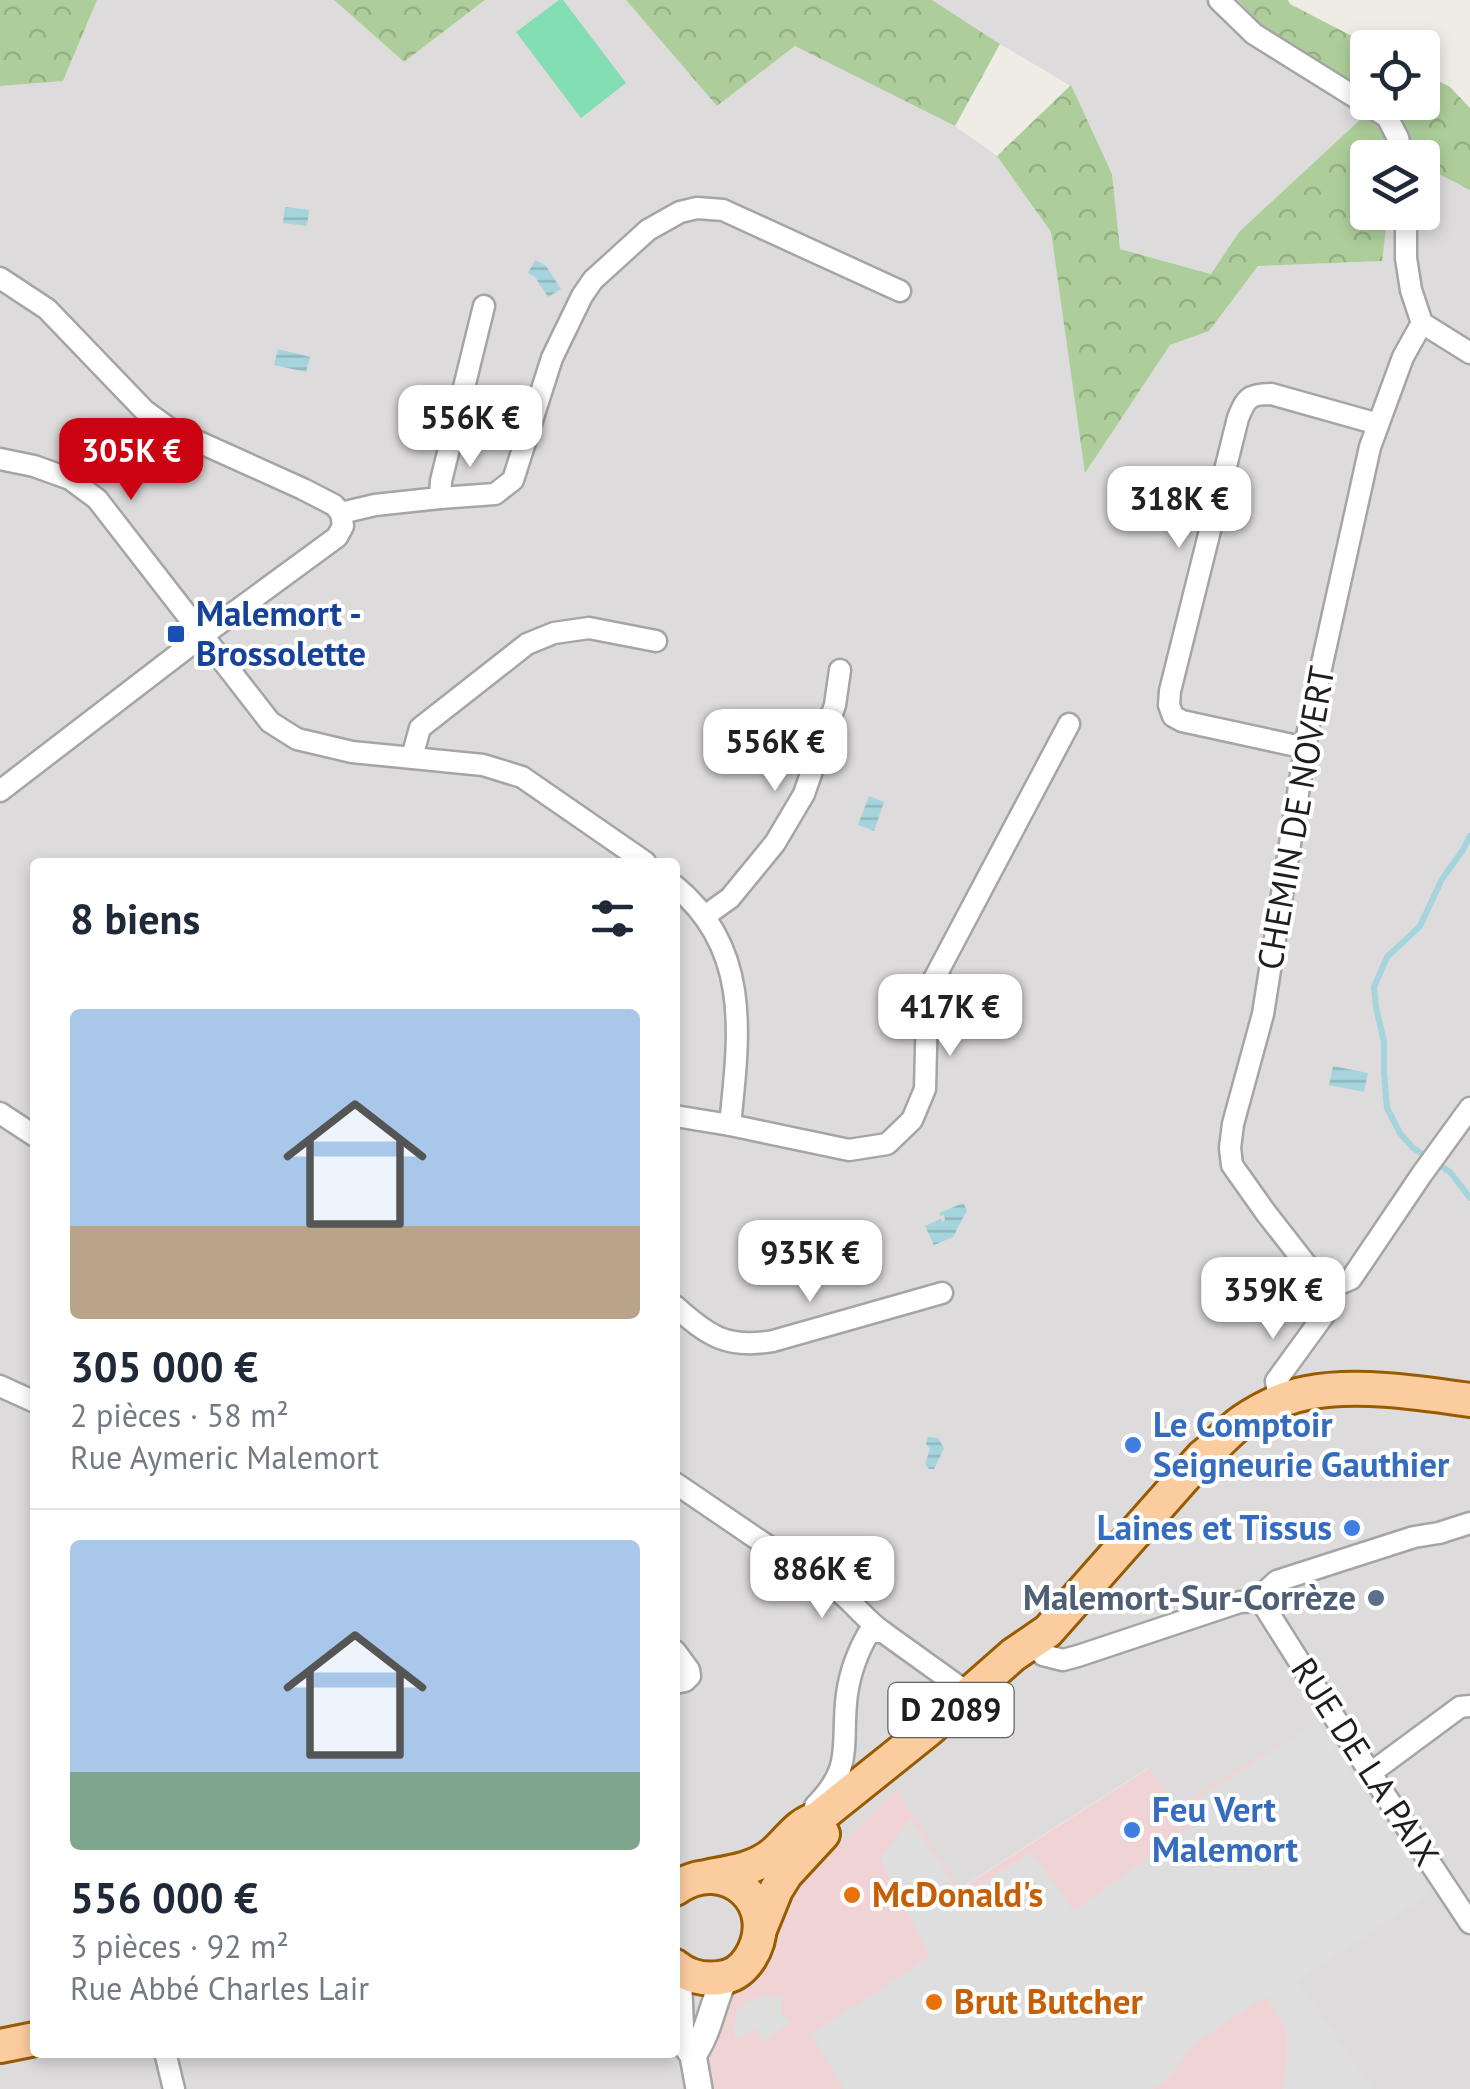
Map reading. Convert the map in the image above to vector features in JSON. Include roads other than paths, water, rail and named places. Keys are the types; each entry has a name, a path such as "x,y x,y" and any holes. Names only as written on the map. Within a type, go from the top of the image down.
{"main road":[{"name":"D 2089","path":"760,1927 776,1890 815,1842 950,1732 965,1712 1050,1641 1202,1456 1242,1422 1279,1401 1307,1392 1412,1392 1470,1400"},
{"name":"D 2089","path":"710,1876 745,1870 770,1857 808,1821 817,1820 842,1800 1013,1656 1050,1641"},
{"path":"680,1886 693,1878 728,1879 752,1899 760,1927 758,1941 744,1968 725,1978 704,1979 680,1969"},
{"path":"0,2046 30,2040"}],"street":[{"path":"1219,0 1254,34 1387,117 1399,140"},
{"path":"341,513 375,505 495,494 513,480 552,358 582,296 593,280 648,230 680,212 697,208 723,210 900,292"},
{"path":"1406,230 1411,290 1422,322 1470,353"},
{"path":"0,278 47,309 144,410 170,429 334,505 341,513 343,526 337,537 0,790"},
{"path":"440,498 484,306"},
{"name":"CHEMIN DE NOVERT","path":"1332,1287 1323,1286 1232,1165 1232,1124 1263,1014 1306,748 1370,447 1403,357 1422,322"},
{"path":"1306,748 1182,721 1173,716 1168,704 1170,691 1245,401 1256,394 1271,394 1378,424"},
{"path":"0,459 70,479 96,500 270,722 297,740 352,752 483,765 522,777 638,858"},
{"path":"412,757 420,728 526,644 554,633 589,628 656,641"},
{"path":"705,916 730,898 774,843 804,794 835,704 840,670"},
{"path":"680,1117 849,1150 887,1144 912,1120 924,1090 927,1010 934,979 1069,724"},
{"path":"680,891 713,926 728,963 736,1000 739,1038 730,1125"},
{"path":"1279,1401 1276,1380 1327,1311 1332,1287 1351,1279 1470,1108"},
{"path":"0,1113 30,1133"},
{"path":"680,1310 704,1332 725,1342 750,1345 773,1342 942,1293"},
{"path":"0,1386 30,1400"},
{"path":"680,1485 819,1581 834,1586 868,1622 968,1693"},
{"path":"1050,1641 1063,1660 1078,1656 1240,1602 1261,1600 1277,1582 1470,1522"},
{"path":"819,1581 826,1594 855,1621 858,1656"},
{"name":"RUE DE LA PAIX","path":"1261,1600 1470,1924"},
{"path":"808,1821 810,1812 836,1780 842,1763 848,1684 858,1656 868,1634 883,1632"},
{"path":"680,1658 690,1676 680,1682"},
{"path":"1372,1772 1460,1707 1470,1706"},
{"path":"693,2055 705,2038 716,1995 725,1978"},
{"path":"680,2016 681,2039 693,2055 699,2089"},
{"path":"166,2058 174,2089"}],"water":[{"path":"285,207 309,210 307,226 283,223"},
{"path":"535,260 546,266 561,289 548,297 528,273"},
{"path":"278,349 310,357 306,372 274,365"},
{"path":"869,796 884,802 874,831 858,825"},
{"path":"1333,1066 1368,1073 1364,1092 1329,1085"},
{"path":"963,1203 967,1210 953,1237 934,1245 925,1226 941,1219 942,1222 944,1215 939,1213"},
{"path":"928,1437 938,1438 944,1448 934,1469 925,1464 930,1449 926,1444"}],"waterway":[{"path":"1470,836 1442,879 1420,926 1387,957 1374,987 1384,1042 1387,1108 1413,1148 1450,1172 1470,1198"}],"place":[{"name":"Malemort - Brossolette","path":"176,634"},
{"name":"Le Comptoir Seigneurie Gauthier","path":"1133,1445"},
{"name":"Laines et Tissus","path":"1352,1528"},
{"name":"Malemort-Sur-Corrèze","path":"1376,1598"},
{"name":"Feu Vert Malemort","path":"1132,1830"},
{"name":"McDonald's","path":"852,1895"},
{"name":"Brut Butcher","path":"934,2002"}]}
